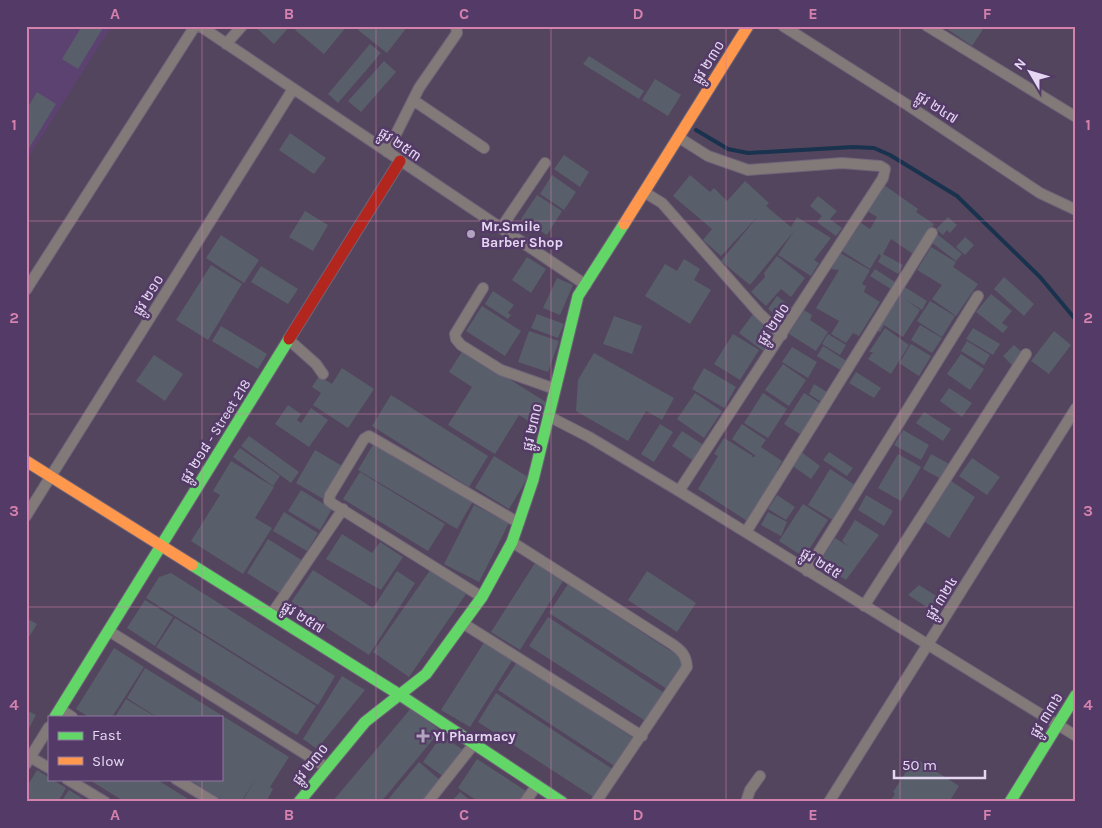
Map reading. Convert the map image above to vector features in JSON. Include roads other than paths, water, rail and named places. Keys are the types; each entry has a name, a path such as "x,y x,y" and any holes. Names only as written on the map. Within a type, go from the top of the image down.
{"street":[{"path":"26,290 195,26"},
{"name":"ផ្លូវ ២៥៣","path":"200,26 586,285"},
{"path":"226,44 242,26"},
{"path":"387,152 413,100 457,33 456,26"},
{"name":"ផ្លូវ ២៣០","path":"299,802 365,722 426,674 482,597 512,542 534,480 578,296 748,26"},
{"name":"ផ្លូវ ២៤៧","path":"783,26 906,104 1040,193 1076,210"},
{"path":"927,26 1076,117"},
{"name":"ផ្លូវ ២១០","path":"26,516 293,89"},
{"path":"413,100 484,148"},
{"name":"ផ្លូវ ២៧០","path":"678,137 708,156 748,170 842,163 880,166 885,169 883,178 679,491"},
{"name":"ផ្លូវ ២១៨ - Street 218","path":"58,713 400,161"},
{"path":"501,228 545,164"},
{"path":"644,192 662,203 759,313 782,335"},
{"path":"746,532 932,233"},
{"path":"483,288 454,334 456,339 461,345 501,370 555,389"},
{"path":"807,571 978,296"},
{"path":"289,340 316,364 323,374"},
{"path":"864,606 1026,354"},
{"name":"ផ្លូវ ៣២៤","path":"830,802 1076,408"},
{"name":"ផ្លូវ ២៥៥","path":"550,417 589,437 679,491 1076,736"},
{"path":"482,597 330,501 330,495 364,439 369,436 519,523"},
{"name":"ផ្លូវ ២៥៧","path":"26,461 400,696 562,802"},
{"path":"271,615 342,509"},
{"path":"512,542 682,651 687,667 596,802"},
{"path":"464,624 642,736"},
{"path":"108,631 326,767"},
{"name":"ផ្លូវ ៣៣៦","path":"1010,802 1076,696"},
{"path":"48,729 28,760 48,768"},
{"path":"428,802 474,744"},
{"path":"746,802 750,790 760,776"},
{"path":"69,780 105,802"},
{"path":"178,780 214,802"},
{"path":"525,802 537,785"}],"waterway":[{"path":"696,130 728,149 748,153 853,147 874,148 890,155 957,196 1040,277 1076,320"}],"place":[{"name":"Mr.Smile Barber Shop","path":"471,234"},
{"name":"YI Pharmacy","path":"423,736"}]}
